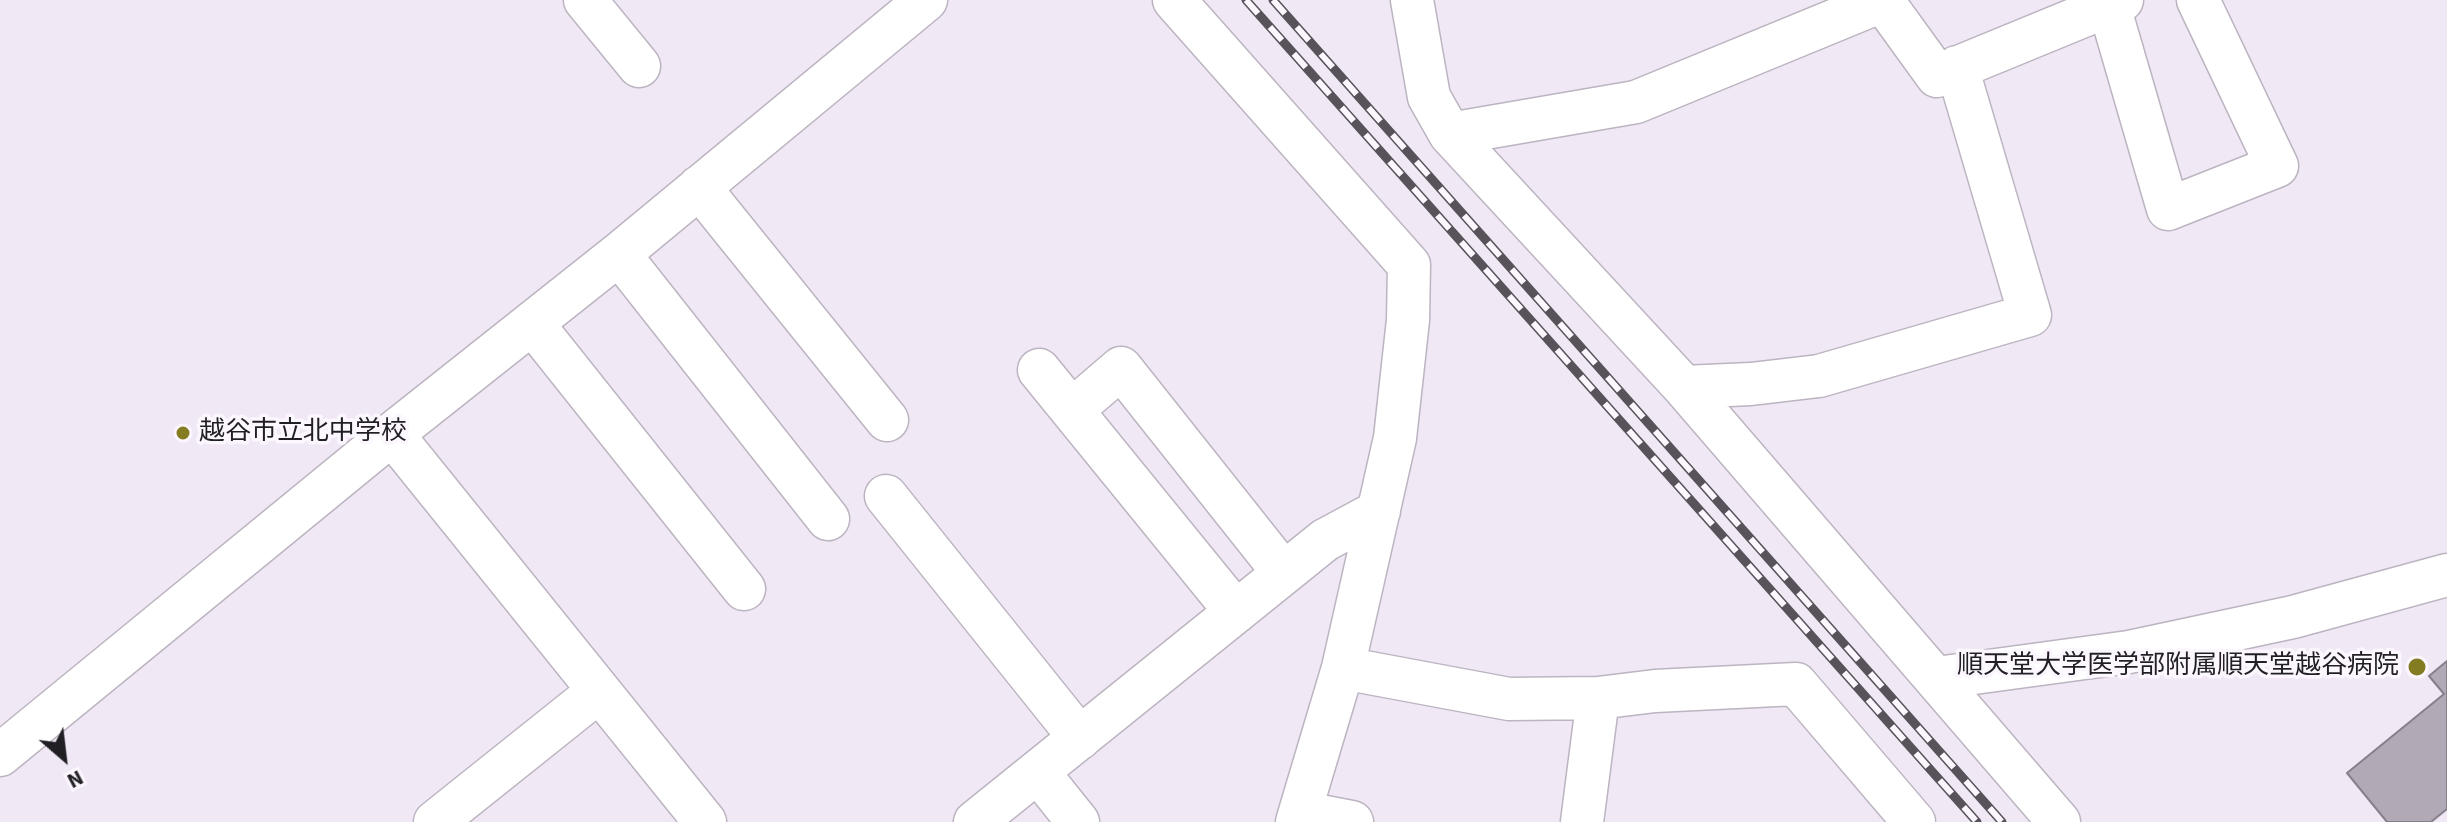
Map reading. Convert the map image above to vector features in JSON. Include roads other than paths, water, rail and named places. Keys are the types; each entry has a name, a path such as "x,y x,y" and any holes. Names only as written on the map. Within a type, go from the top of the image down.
{"street":[{"path":"585,0 639,66"},
{"path":"0,755 392,434 619,254 926,0"},
{"path":"1174,0 1409,265 1408,320 1395,438 1343,668 1299,817 1352,822"},
{"path":"1412,0 1429,97 1450,134 1684,387 2059,822"},
{"path":"1450,134 1636,102 1882,0 1937,76 2116,3 2168,209 2277,166 2198,0"},
{"path":"1684,387 1751,384 1819,376 2030,315 1957,67"},
{"path":"699,187 887,420"},
{"path":"619,254 828,519"},
{"path":"532,323 744,589"},
{"path":"1072,410 1121,368 1283,572"},
{"path":"1039,370 1236,612"},
{"path":"392,434 704,822"},
{"path":"886,496 1080,738"},
{"path":"975,822 1283,572 1325,540 1379,511"},
{"path":"1937,678 2129,652 2293,617 2447,575"},
{"path":"1343,668 1509,699 1598,698 1655,691 1796,684 1914,822"},
{"path":"435,822 599,691"},
{"path":"1582,822 1598,698"},
{"path":"1038,772 1078,822"}],"railway":[{"path":"1246,0 1977,822"},
{"path":"1273,0 2002,822"}],"place":[{"name":"越谷市立北中学校","path":"183,433"},
{"name":"順天堂大学医学部附属順天堂越谷病院","path":"2417,667"}]}
